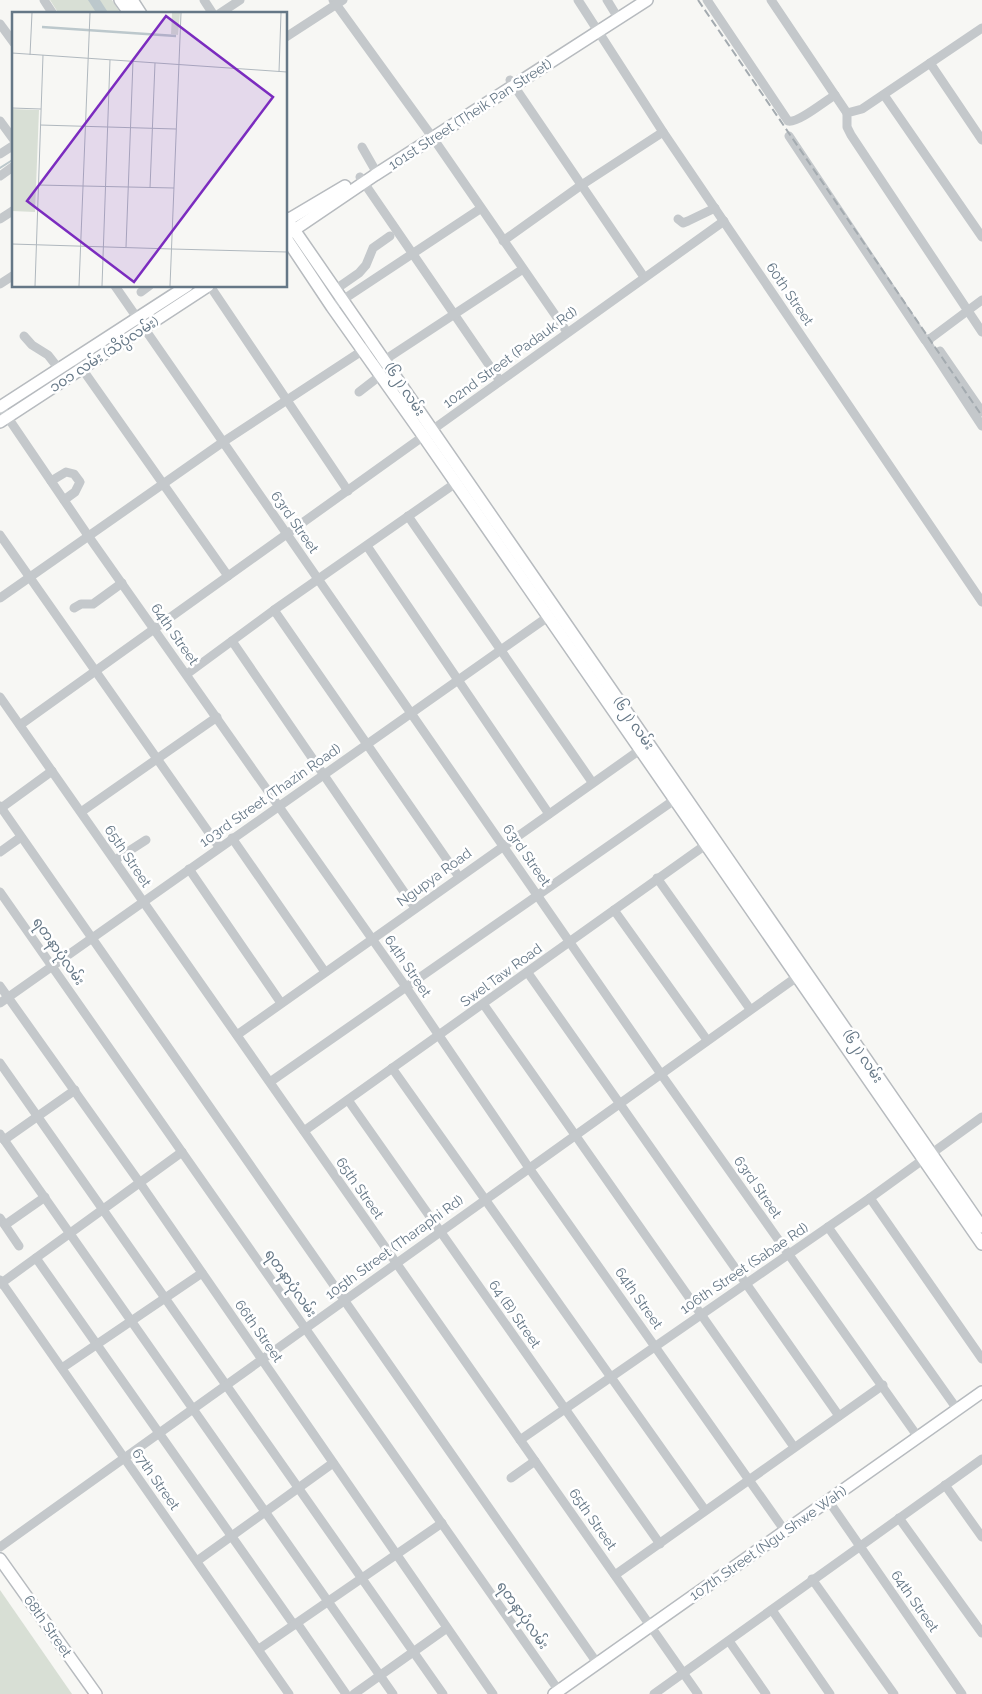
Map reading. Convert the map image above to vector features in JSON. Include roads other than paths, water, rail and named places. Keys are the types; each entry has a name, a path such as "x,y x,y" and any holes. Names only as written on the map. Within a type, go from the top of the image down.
{"main road":[{"path":"120,0 129,12"},
{"path":"132,0 140,12"},
{"name":"101st Street (Theik Pan Street)","path":"597,28 615,13 632,4 647,0"},
{"name":"101st Street (Theik Pan Street)","path":"288,227 632,4"},
{"name":"101st Street (Theik Pan Street)","path":"362,180 374,168 431,135"},
{"name":"(၆၂) လမ်း","path":"288,227 336,289 374,343 428,434 709,842 928,1156 982,1227"},
{"name":"(၆၂) လမ်း","path":"288,227 332,307 377,372 428,434"},
{"name":"၁၀၁ လမ်း (သိပ္ပံလမ်း)","path":"141,323 184,288"},
{"name":"၁၀၁ လမ်း (သိပ္ပံလမ်း)","path":"4,419 78,364 141,323 205,288"},
{"name":"၁၀၁ လမ်း (သိပ္ပံလမ်း)","path":"0,406 59,369 78,364"},
{"name":"(၆၂) လမ်း","path":"928,1156 982,1244"},
{"name":"107th Street (Ngu Shwe Wah)","path":"556,1692 982,1392"},
{"name":"68th Street","path":"0,1558 96,1694"}],"street":[{"path":"44,0 52,12"},
{"path":"204,0 212,12"},
{"path":"222,12 240,0"},
{"name":"60th Street","path":"578,0 715,208 982,602"},
{"path":"607,0 615,13"},
{"path":"707,0 788,121 792,122 800,118 835,95"},
{"path":"771,0 847,113 847,127 851,135 982,332"},
{"path":"288,36 338,1 480,209 567,332"},
{"path":"0,24 12,40"},
{"path":"847,113 862,109 930,63 980,33"},
{"path":"930,63 982,140"},
{"path":"512,83 644,278"},
{"path":"884,95 982,237"},
{"path":"0,120 12,137"},
{"path":"503,241 580,186 664,132"},
{"path":"789,136 929,339 982,412"},
{"path":"0,154 12,146"},
{"path":"362,147 374,168"},
{"path":"0,176 12,167"},
{"path":"362,180 500,381"},
{"path":"678,219 683,222 688,221 715,208"},
{"path":"332,307 480,209"},
{"path":"0,219 12,211"},
{"name":"102nd Street (Padauk Rd)","path":"20,725 724,221"},
{"path":"336,289 359,273 366,265 373,248 390,236"},
{"path":"359,392 387,364 454,315 523,269"},
{"path":"0,284 12,276"},
{"name":"63rd Street","path":"116,288 662,1074 918,1437"},
{"path":"210,288 348,491"},
{"path":"929,339 982,300"},
{"path":"24,336 32,345 48,355 59,369"},
{"path":"929,339 982,426"},
{"path":"0,598 223,442 374,343"},
{"path":"78,364 165,484 228,576"},
{"name":"64th Street","path":"0,406 4,419 51,481 187,674 406,987 529,1168 785,1531"},
{"path":"51,481 66,472 77,476 80,482 79,487 64,500"},
{"path":"187,674 274,610 460,480"},
{"path":"408,516 502,649 592,782"},
{"path":"0,535 220,847"},
{"path":"367,546 549,814"},
{"path":"74,608 81,604 93,604 122,583"},
{"path":"274,610 459,877"},
{"name":"103rd Street (Thazin Road)","path":"0,1004 552,613"},
{"path":"232,641 415,908"},
{"name":"65th Street","path":"0,697 698,1694"},
{"path":"81,812 217,717"},
{"name":"Ngupya Road","path":"237,1035 644,746"},
{"path":"52,771 1,807 343,1300 598,1663"},
{"path":"270,1082 678,797"},
{"path":"0,852 21,837"},
{"path":"232,838 324,972"},
{"path":"115,860 146,840"},
{"name":"Swel Taw Road","path":"304,1131 484,1005 709,842"},
{"path":"189,869 282,1003"},
{"path":"657,878 750,1009"},
{"name":"ရတနာပုံလမ်း","path":"0,892 442,1523 556,1692"},
{"path":"614,910 707,1040"},
{"path":"528,973 839,1416"},
{"name":"105th Street (Tharaphi Rd)","path":"0,1547 343,1300 576,1136 750,1009 802,974"},
{"name":"66th Street","path":"0,986 140,1183 493,1694"},
{"path":"484,1005 794,1447"},
{"path":"0,1063 443,1694"},
{"path":"392,1068 705,1510"},
{"path":"75,1090 37,1117 2,1137 392,1694"},
{"name":"64 (B) Street","path":"348,1100 660,1544"},
{"name":"106th Street (Sabae Rd)","path":"520,1440 870,1198 982,1116"},
{"path":"1,1282 182,1152"},
{"path":"19,1246 2,1221 45,1197"},
{"path":"870,1198 982,1358"},
{"path":"828,1227 957,1409"},
{"path":"36,1258 231,1536 346,1694"},
{"path":"62,1368 202,1273"},
{"name":"67th Street","path":"1,1282 288,1691"},
{"path":"615,1575 883,1385"},
{"path":"654,1694 729,1642 812,1579 982,1460"},
{"path":"511,1478 535,1461"},
{"path":"197,1561 334,1463"},
{"path":"945,1485 982,1537"},
{"name":"64th Street","path":"828,1500 962,1694"},
{"path":"899,1518 982,1633"},
{"path":"259,1649 442,1523"},
{"path":"812,1579 894,1694"},
{"path":"772,1610 830,1694"},
{"path":"354,1694 381,1677 447,1628"},
{"path":"729,1642 766,1694"},
{"path":"278,1694 288,1691"}],"waterway":[{"path":"0,168 12,160"}],"railway":[{"path":"698,0 982,416"}]}
